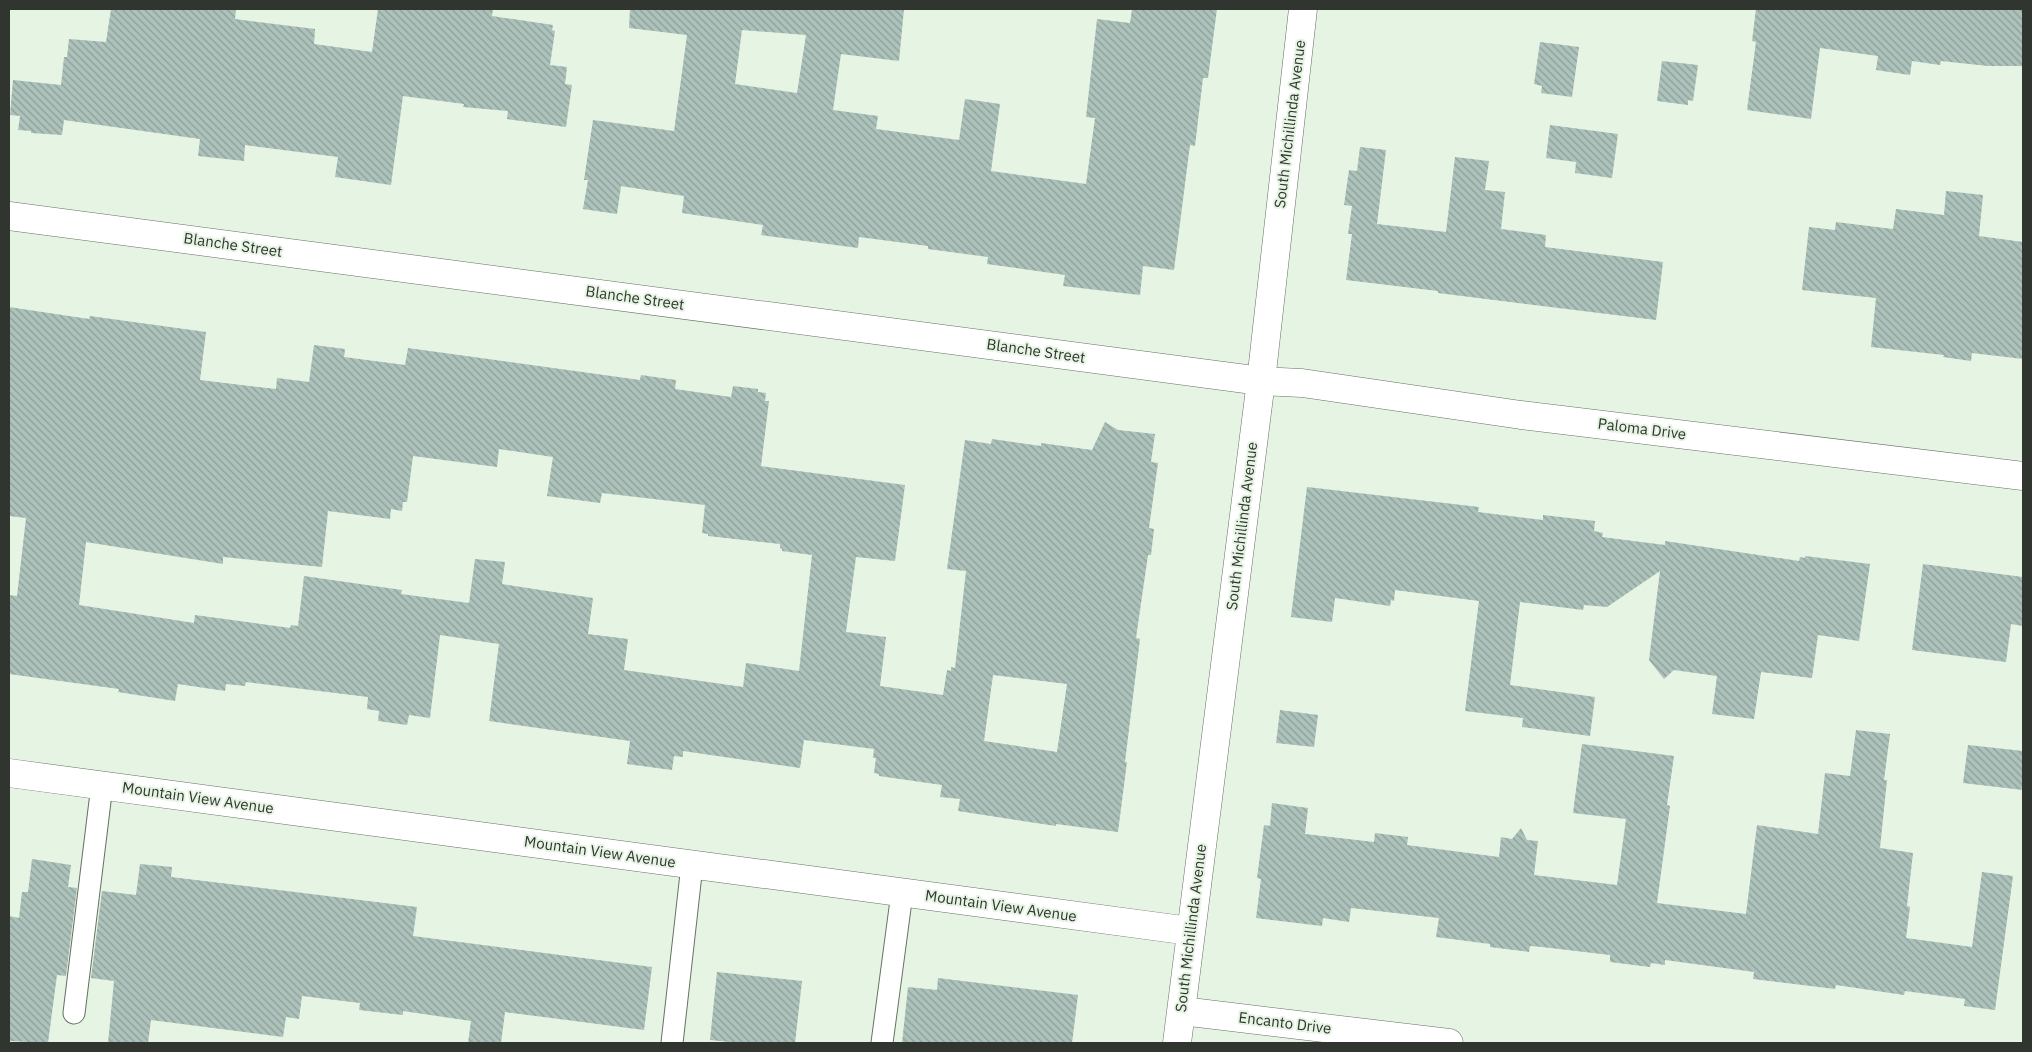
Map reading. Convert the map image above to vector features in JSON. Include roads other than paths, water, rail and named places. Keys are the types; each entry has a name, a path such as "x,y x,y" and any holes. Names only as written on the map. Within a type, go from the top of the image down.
{"street":[{"name":"South Michillinda Avenue","path":"1177,1043 1261,381 1303,9"},
{"name":"Blanche Street","path":"9,216 1261,381"},
{"name":"Paloma Drive","path":"1261,381 1302,383 1521,414 2023,476"},
{"name":"Mountain View Avenue","path":"9,773 1190,931"},
{"name":"Encanto Drive","path":"1182,1010 1448,1043"}],"lane":[{"path":"74,1013 102,785"},
{"path":"672,1043 692,865"},
{"path":"882,1043 902,893"}]}
